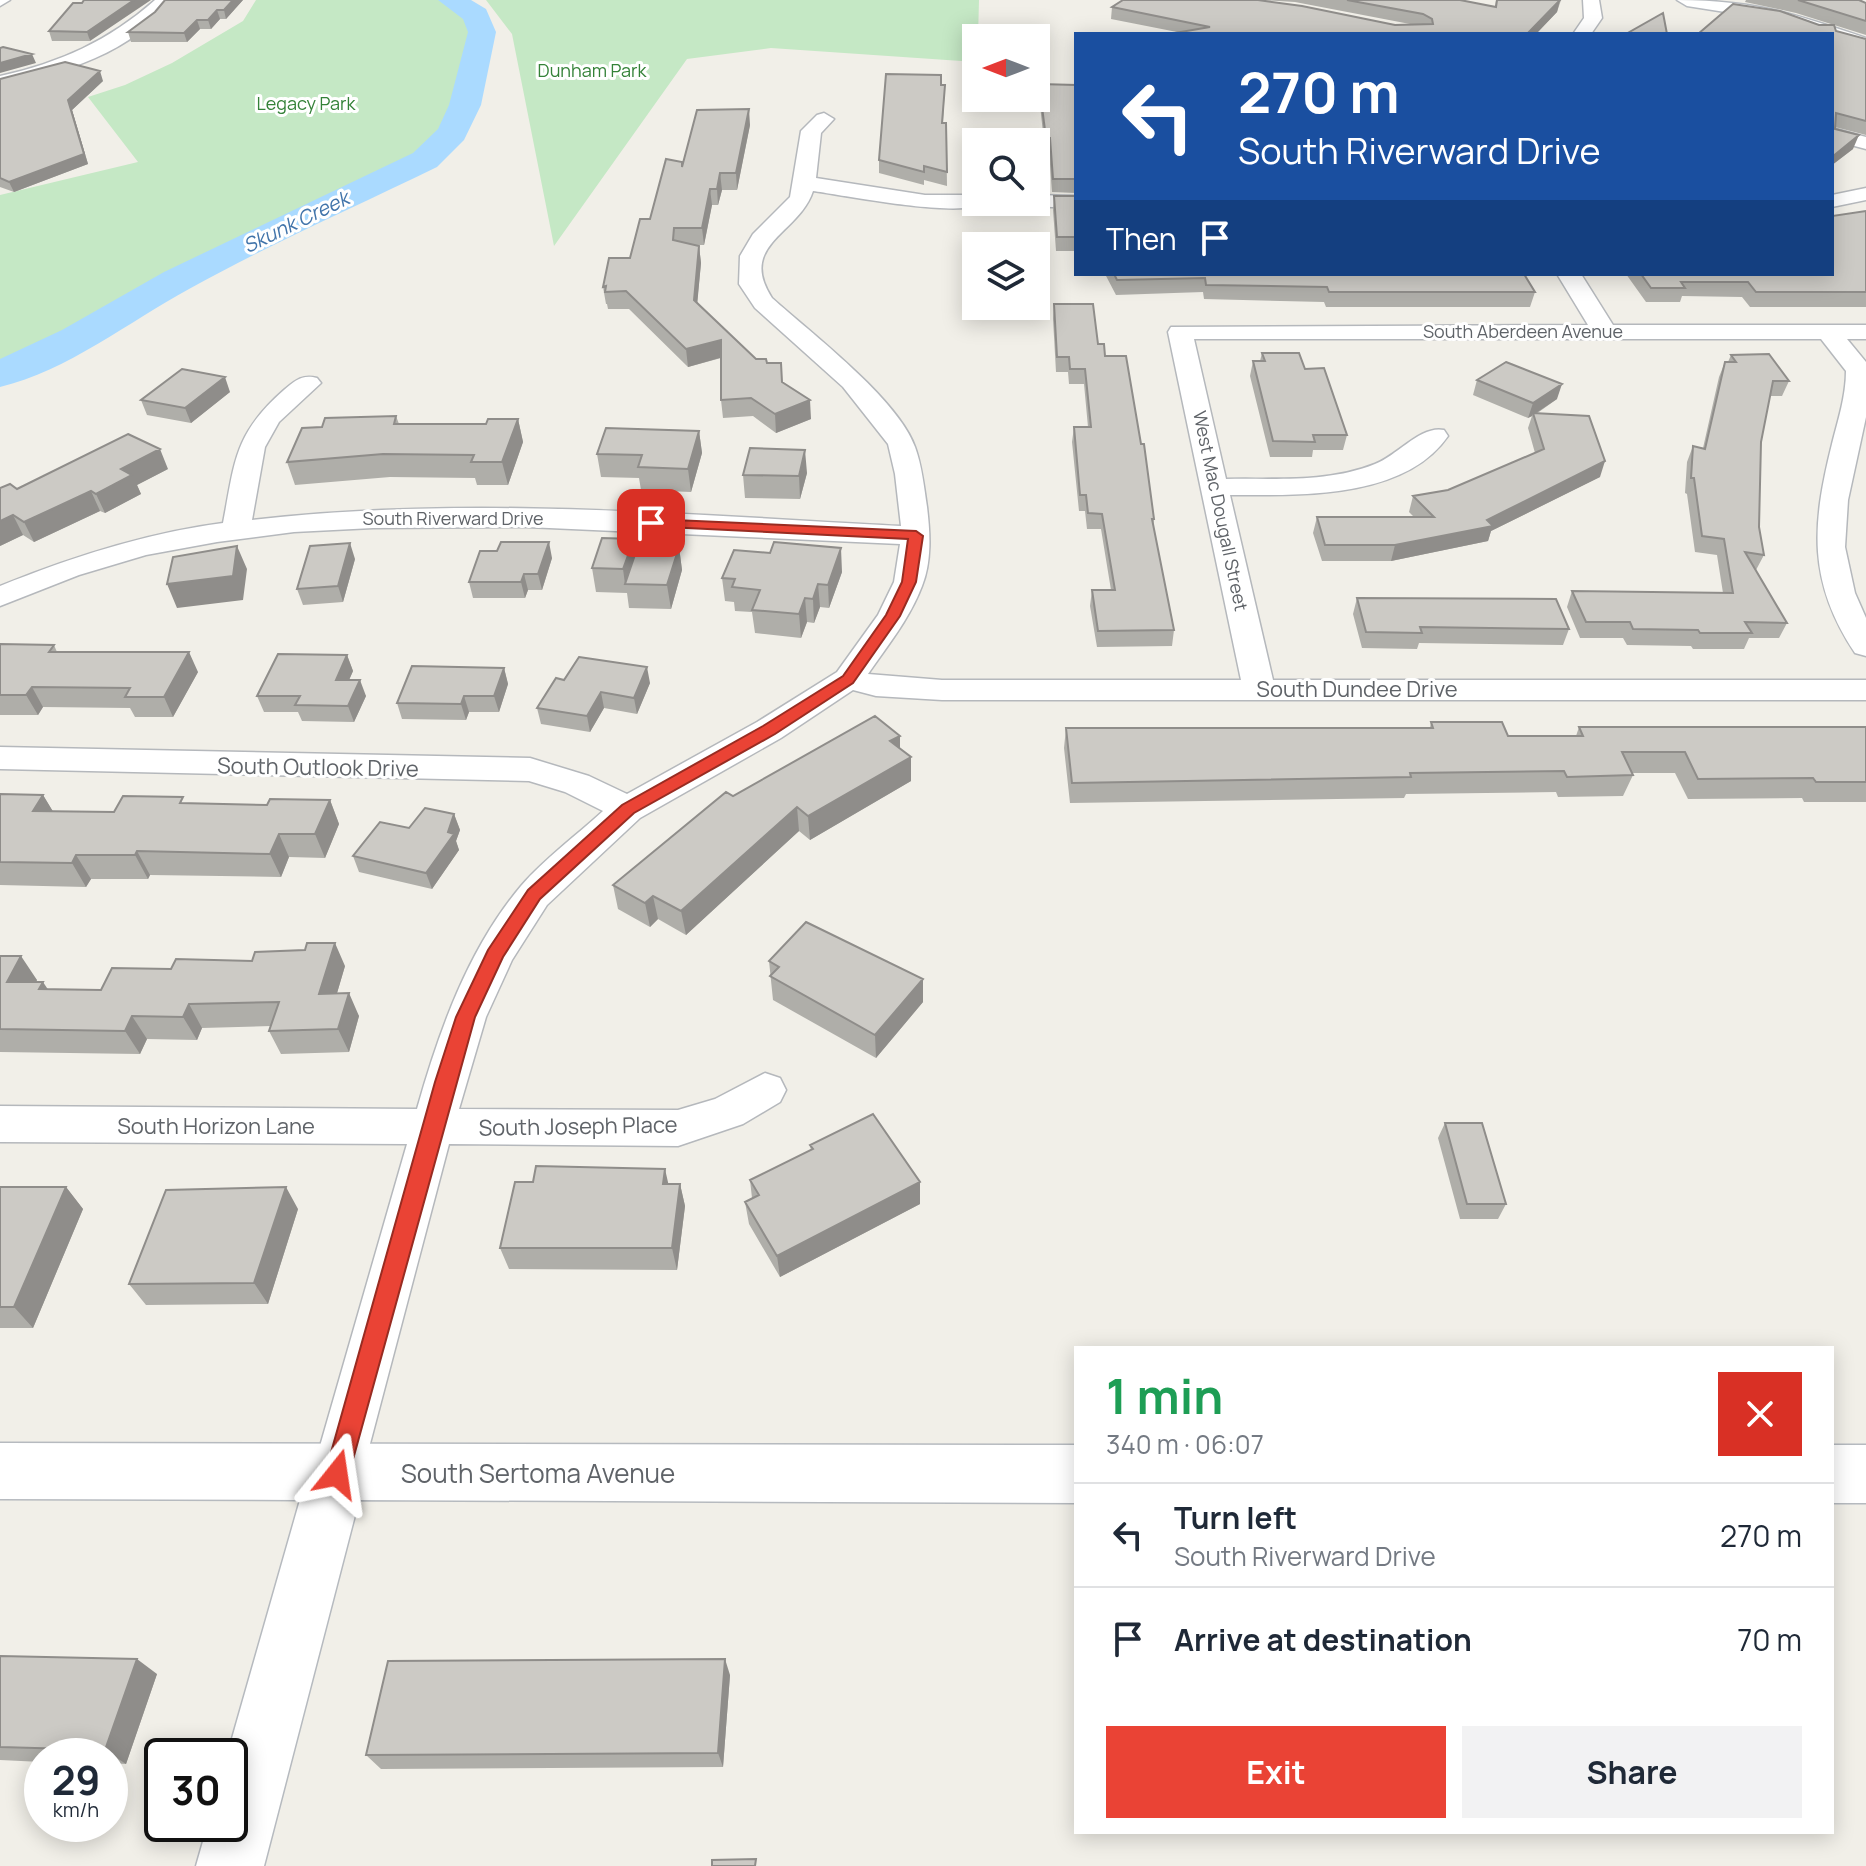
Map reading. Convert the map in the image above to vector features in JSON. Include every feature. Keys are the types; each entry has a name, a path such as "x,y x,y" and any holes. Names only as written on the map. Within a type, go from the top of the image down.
{"main road":[{"path":"1687,0 1780,15 1829,32"},
{"path":"1834,34 1866,45"},
{"name":"South Sertoma Avenue","path":"0,1471 1074,1474"},
{"path":"230,1866 337,1474"},
{"path":"1834,1474 1866,1474"}],"street":[{"path":"0,82 50,69 107,47 133,30 165,0"},
{"path":"1583,32 1593,18 1591,0"},
{"path":"337,1474 432,1127 466,1017 495,955 534,895 628,809 769,730 848,679 893,616 909,582 916,536 909,474 901,444 882,416 852,382 763,303 751,284 751,256 761,239 800,198 805,183 811,131 824,119"},
{"path":"1834,135 1866,143"},
{"path":"805,183 925,201 962,201"},
{"path":"1834,201 1866,194"},
{"path":"1050,201 1074,202"},
{"path":"1570,276 1605,332"},
{"name":"South Aberdeen Avenue","path":"1180,332 1866,332"},
{"name":"West Mac Dougall Street","path":"1180,332 1259,689"},
{"path":"1828,332 1859,370 1857,406 1829,521 1829,551 1841,598 1866,646"},
{"path":"236,532 251,447 268,418 308,383"},
{"path":"1215,487 1314,485 1367,477 1401,465 1435,436"},
{"name":"South Riverward Drive","path":"0,597 61,571 115,555 236,532 367,518 478,516 916,536"},
{"name":"South Dundee Drive","path":"848,679 876,686 942,690 1866,690"},
{"name":"South Outlook Drive","path":"0,758 530,770 577,784 628,809"},
{"name":"South Joseph Place","path":"432,1127 678,1128 728,1112 765,1090"},
{"name":"South Horizon Lane","path":"0,1124 432,1127"}],"green space":[{"name":"Legacy Park","path":"256,0 452,0 476,15 482,32 465,105 452,133 425,160 177,280 76,339 0,375 0,195 138,162 88,97 125,85 172,63 243,21"},
{"name":"Dunham Park","path":"486,0 979,0 978,24 962,24 962,61 771,48 687,59 554,246 512,34"}],"building":[{"path":"84,0 134,0 87,32 49,31 73,3"},
{"path":"165,0 233,0 208,20 197,20 184,33 128,32 155,12"},
{"path":"1123,0 1258,0 1395,25 1433,24 1432,19 1423,14 1347,0 1460,0 1496,7 1497,0 1560,0 1529,32 1181,32 1210,27 1112,7"},
{"path":"1798,0 1859,0 1866,3 1866,21"},
{"path":"1733,4 1780,11 1819,25 1834,25 1836,31 1866,39 1866,121 1836,113 1835,129 1859,135 1834,155 1834,32 1700,32"},
{"path":"1663,13 1667,32 1630,32"},
{"path":"0,48 32,54 0,63"},
{"path":"65,62 100,71 68,100 84,154 9,182 0,178 0,79"},
{"path":"886,74 941,75 941,85 945,85 942,123 946,123 947,172 924,166 924,172 879,160"},
{"path":"1050,84 1074,85 1074,179 1053,179 1050,128 1045,128 1043,112 1050,112"},
{"path":"749,109 736,173 720,173 717,189 710,189 702,228 674,228 673,240 699,246 694,300 756,359 781,363 782,382 810,400 775,414 751,398 721,400 721,340 686,349 626,291 605,292 606,286 603,287 609,258 630,258 640,219 650,219 666,159 682,162 682,167 697,110"},
{"path":"1054,196 1074,196 1074,237 1057,237"},
{"path":"1866,211 1866,292 1756,292 1748,282 1681,282 1685,288 1651,288 1642,276 1834,276 1834,216"},
{"path":"1115,276 1525,276 1535,292 1329,292 1327,287 1206,285 1205,278 1117,280"},
{"path":"1054,304 1093,304 1098,344 1104,344 1105,356 1126,356 1141,444 1144,444 1152,519 1174,630 1098,631 1092,590 1115,590 1102,514 1088,513 1086,495 1080,495 1074,427 1091,427 1085,369 1070,369 1069,357 1057,357"},
{"path":"1262,353 1299,353 1305,369 1324,368 1347,435 1313,435 1315,442 1273,441 1253,361 1265,361"},
{"path":"1769,354 1789,381 1773,381 1761,442 1759,527 1764,555 1745,552 1787,623 1745,622 1752,633 1700,633 1698,630 1633,629 1630,622 1586,622 1572,591 1733,593 1724,539 1702,536 1694,478 1691,478 1693,446 1705,449 1725,362 1736,362 1731,355"},
{"path":"1506,362 1562,384 1533,403 1477,380"},
{"path":"182,369 225,377 185,408 141,400"},
{"path":"1533,413 1589,416 1605,461 1487,520 1493,526 1395,545 1325,545 1317,517 1434,517 1413,496 1448,490 1544,449"},
{"path":"396,416 394,424 486,424 488,419 518,419 502,462 471,462 474,455 383,454 287,462 302,428 322,427 325,418"},
{"path":"606,428 699,431 688,469 638,467 642,455 597,454"},
{"path":"128,434 160,449 121,469 132,475 96,494 91,491 24,522 13,515 0,521 0,488 10,484 17,489"},
{"path":"750,448 805,450 799,476 743,475"},
{"path":"602,538 634,539 623,569 592,568"},
{"path":"501,542 549,542 538,574 524,574 521,582 469,582 480,551 497,551"},
{"path":"774,542 841,548 828,585 818,584 813,599 805,598 799,614 752,610 760,590 732,587 735,579 722,578 734,550 770,553"},
{"path":"350,543 338,586 297,589 310,546"},
{"path":"237,546 233,576 167,584 173,557"},
{"path":"638,546 679,547 667,585 625,584"},
{"path":"1357,598 1556,599 1569,629 1420,627 1422,633 1366,632"},
{"path":"0,644 54,645 49,652 189,652 164,697 125,697 130,688 32,687 26,695 0,695"},
{"path":"278,654 347,655 336,680 360,680 348,706 295,705 300,696 257,696"},
{"path":"579,657 647,667 634,698 601,692 587,716 537,708 556,678 564,680"},
{"path":"412,666 504,668 494,696 464,696 461,704 397,703"},
{"path":"875,716 900,736 890,741 911,757 808,816 797,807 681,911 653,896 645,903 613,885 726,792 733,796"},
{"path":"1431,722 1502,722 1508,736 1583,736 1579,727 1866,727 1866,782 1816,782 1813,778 1698,779 1685,752 1622,752 1633,775 1567,777 1564,771 1410,773 1411,777 1072,783 1066,728 1433,728"},
{"path":"0,794 43,795 33,811 114,812 123,796 183,797 180,803 267,805 270,799 330,800 315,834 279,834 270,854 137,851 135,855 76,855 72,863 0,862"},
{"path":"425,808 454,814 448,832 454,834 426,873 353,856 380,822 409,828"},
{"path":"806,922 923,979 875,1035 770,976 779,967 769,961"},
{"path":"307,943 335,943 319,994 349,993 338,1029 269,1031 279,1002 189,1004 183,1017 132,1016 125,1031 0,1029 0,956 21,956 7,982 43,982 39,989 101,990 112,968 171,969 176,959 252,961 255,952 305,950"},
{"path":"873,1114 920,1182 777,1256 745,1202 759,1195 750,1180 813,1149 810,1145"},
{"path":"1445,1123 1482,1123 1506,1204 1467,1204"},
{"path":"536,1166 665,1169 663,1184 680,1184 672,1248 500,1248 515,1182 533,1182"},
{"path":"0,1187 66,1187 14,1307 0,1307"},
{"path":"286,1187 254,1283 129,1284 166,1190"},
{"path":"0,1656 137,1659 109,1738 24,1738 24,1748 0,1747"},
{"path":"725,1659 718,1753 366,1755 388,1661"},
{"path":"756,1859 755,1866 712,1866 712,1860"}],"waterway":[{"name":"Skunk Creek","path":"0,375 76,339 177,280 425,160 452,133 465,105 482,32 476,15 452,0"}],"route":[{"path":"337,1474 445,1082 466,1017 495,955 534,895 573,856 628,809 810,706 848,679 893,616 909,582 916,536 651,523"}]}
